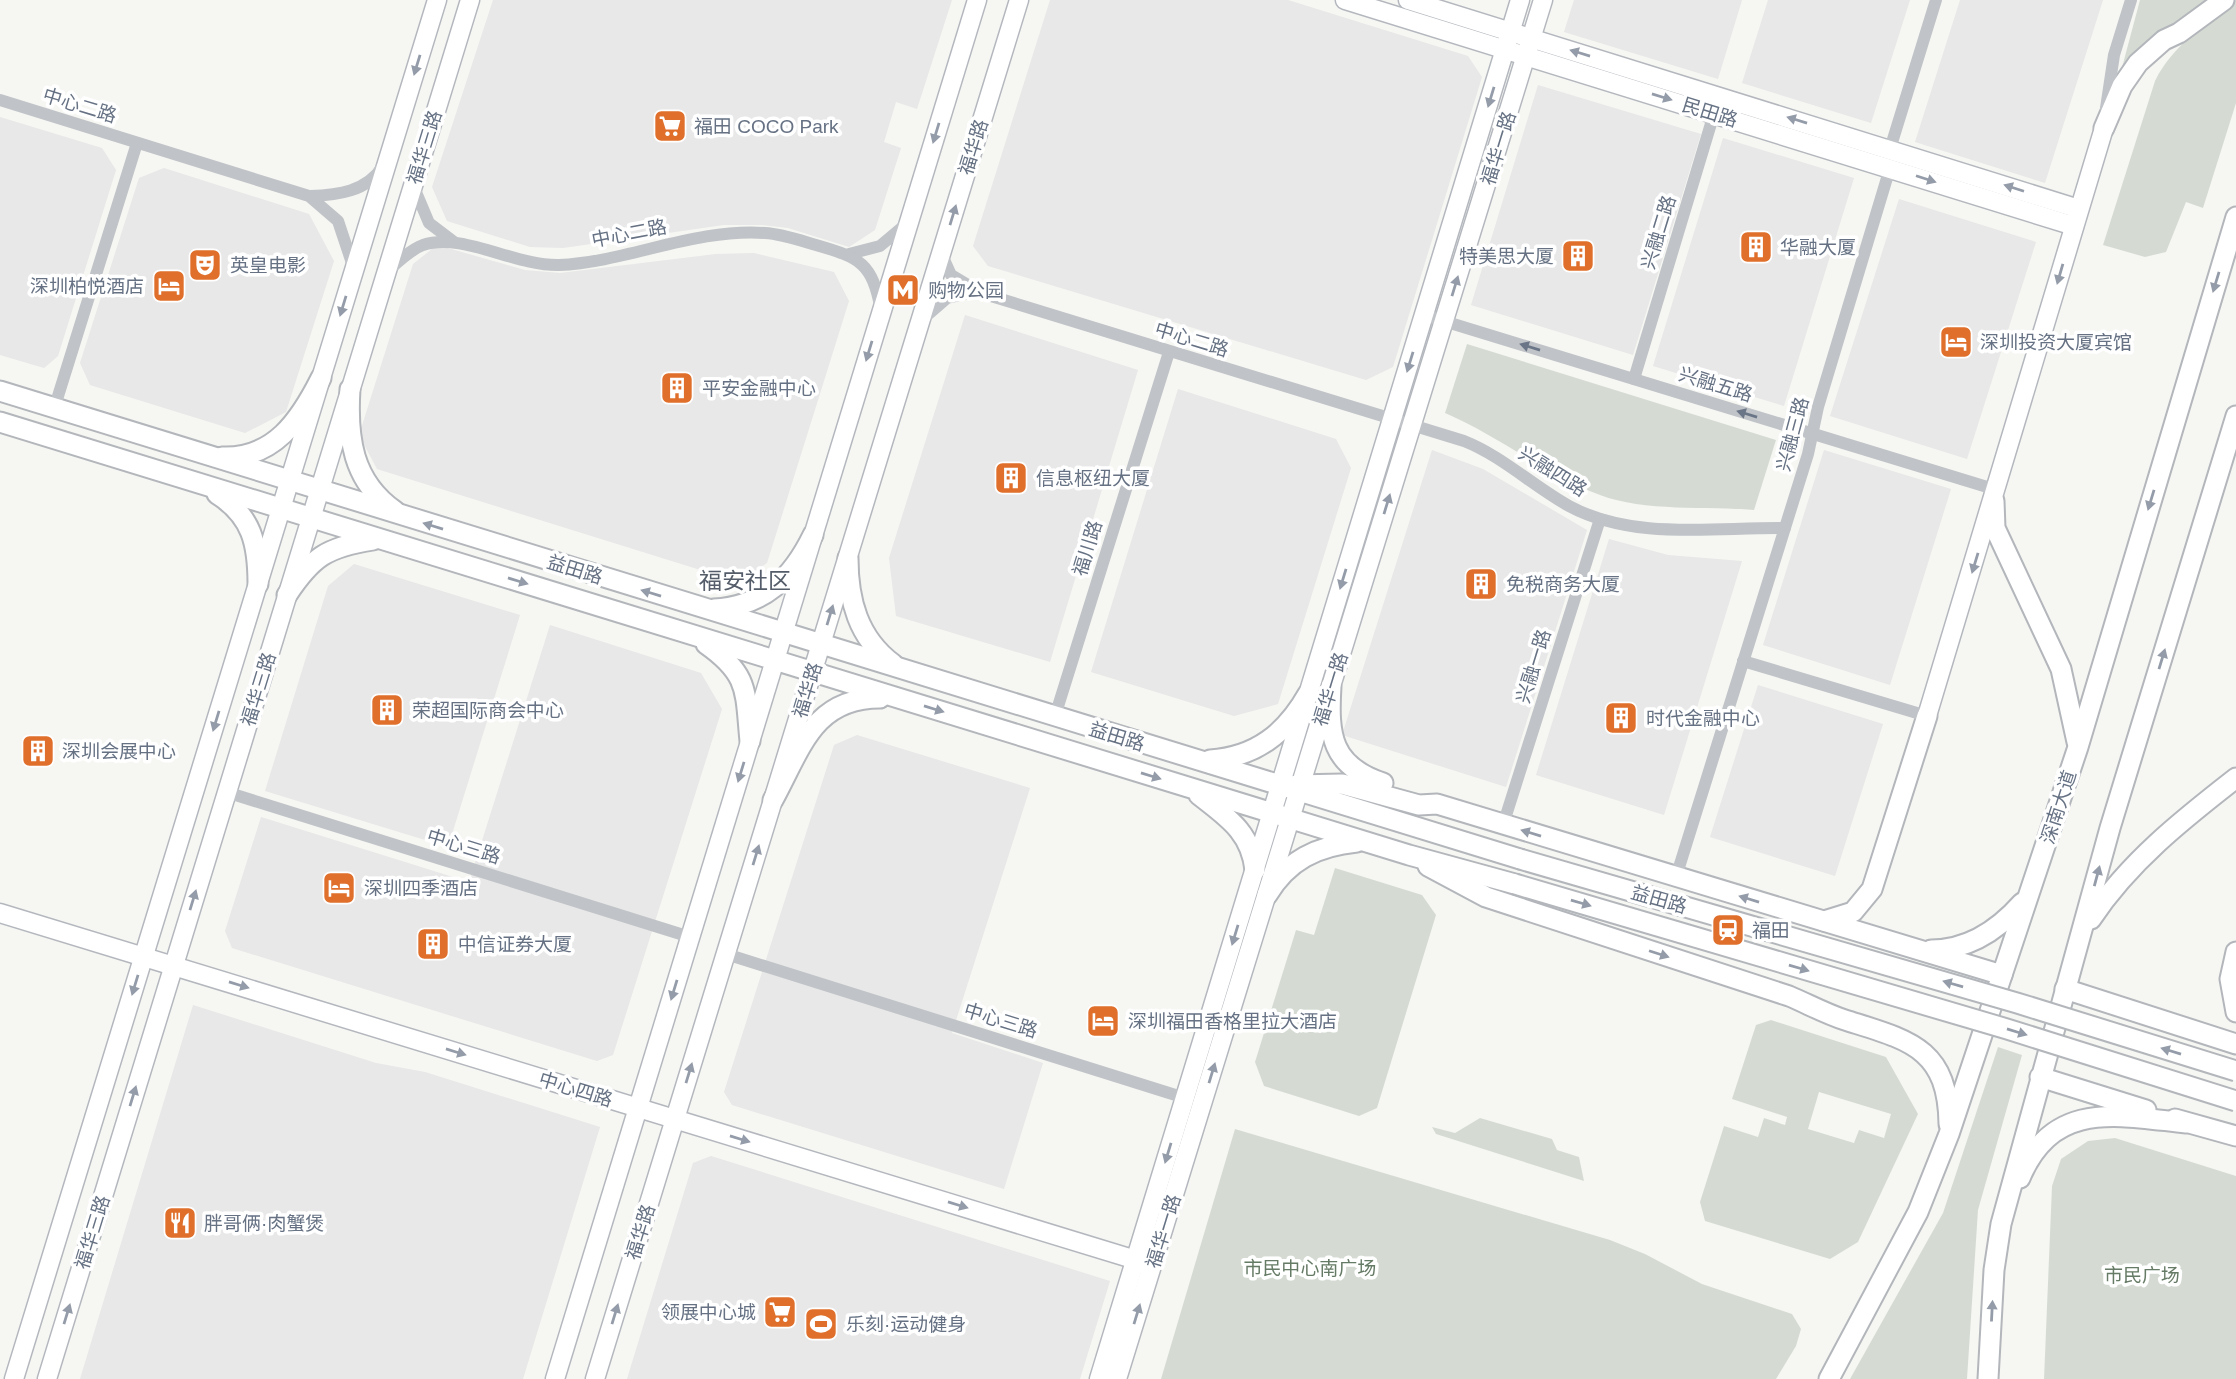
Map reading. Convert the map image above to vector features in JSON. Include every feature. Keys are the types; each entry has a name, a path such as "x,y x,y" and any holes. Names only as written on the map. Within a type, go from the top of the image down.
{"main road":[{"path":"2104,128 2122,86 2138,62 2157,45 2224,0"},
{"name":"深南大道","path":"1829,1379 1918,1212 1949,1134 2078,747 2236,216"},
{"path":"206,456 235,458 260,451 280,439 309,403 321,379"},
{"path":"350,389 348,422 359,469 380,500 404,517"},
{"name":"益田路","path":"0,391 1520,859 2017,1003 2236,1071"},
{"path":"1988,1379 1994,1270 2001,1224 2114,815 2236,416"},
{"name":"益田路","path":"0,422 1409,855 1994,1025 2236,1101"},
{"path":"195,482 238,509 250,525 258,558 258,583"},
{"path":"1995,496 1993,519 1998,536 2060,668 2078,747"},
{"path":"698,607 731,607 764,596 793,571 813,535"},
{"path":"287,595 303,570 321,555 339,546 379,539"},
{"path":"848,558 851,604 858,623 879,652 903,670"},
{"path":"690,634 727,659 739,674 745,695 750,741"},
{"path":"1331,686 1329,715 1333,739 1340,756 1360,775 1405,789 1419,805 1482,847"},
{"path":"1198,760 1229,759 1252,752 1277,736 1296,716 1308,694"},
{"path":"773,800 822,716 856,699 898,698"},
{"path":"1824,921 1853,912 1872,890 1927,716"},
{"path":"2081,934 2111,890 2144,853 2236,778"},
{"path":"1293,787 1342,784 1419,805 1437,804 2002,975"},
{"path":"1190,788 1243,831 1251,849 1255,870"},
{"path":"1267,895 1276,879 1303,856 1329,846 1364,841"},
{"path":"1409,855 1486,897 1789,996 1834,1016 1913,1043 1929,1057 1941,1077 1948,1102 1949,1134"},
{"path":"1918,950 1945,950 1970,943 2009,918 2028,897"},
{"path":"2236,952 2230,979 2236,1012"},
{"path":"2066,989 2236,1044"},
{"path":"2040,1077 2236,1136"},
{"path":"2001,1224 2024,1168 2042,1144 2061,1127 2100,1115 2186,1123"}],"street":[{"name":"福华三路","path":"14,1379 437,0"},
{"name":"福华三路","path":"47,1379 470,0"},
{"name":"福华路","path":"555,1379 976,0"},
{"name":"福华路","path":"595,1379 1018,0"},
{"name":"民田路","path":"1345,0 1529,47 1717,105 1890,168 2077,218"},
{"name":"民田路","path":"1408,0 1508,41"},
{"name":"福华一路","path":"1293,787 1308,694 1520,0"},
{"name":"福华一路","path":"1117,1379 1185,1098 1255,870 1293,787 1331,686 1543,0"},
{"name":"兴融三路","path":"1676,877 1785,528 1890,168 1890,149 1936,0"},
{"path":"1743,661 1927,716 2104,128 2114,55 2131,0"},
{"name":"中心二路","path":"0,100 309,196 356,189 374,178 388,158"},
{"name":"民田路","path":"1717,105 1890,149 2077,218"},
{"name":"兴融二路","path":"1634,379 1717,105"},
{"path":"54,408 137,143"},
{"name":"中心二路","path":"413,185 429,223 458,244"},
{"name":"中心二路","path":"309,196 338,221 354,270"},
{"path":"849,254 886,243 910,219"},
{"name":"中心二路","path":"386,273 423,245 458,244 525,262 560,265 755,232 792,237 849,254"},
{"name":"中心二路","path":"941,253 951,275 981,293"},
{"path":"849,254 871,274 881,310"},
{"name":"中心二路","path":"918,328 929,312 947,298 967,292 981,293 1392,421"},
{"name":"兴融五路","path":"1424,315 1813,433 1995,496"},
{"name":"福川路","path":"1055,716 1169,352"},
{"name":"兴融四路","path":"1392,421 1412,424 1473,444 1570,507 1600,519 1672,530 1785,528"},
{"name":"兴融一路","path":"1503,825 1600,519"},
{"name":"中心三路","path":"226,792 690,937"},
{"name":"福华一路","path":"1099,1379 1144,1262 1267,895 1281,815"},
{"name":"中心四路","path":"0,913 1144,1262"},
{"name":"中心三路","path":"726,954 1185,1098"},
{"path":"1820,1379 1841,1357"}],"shaded area":[{"name":"福田 COCO Park","path":"493,0 952,0 917,109 896,102 884,142 901,148 875,230 849,247 788,228 724,225 563,248 530,247 447,221 432,187"},
{"name":"购物公园","path":"1050,0 1288,0 1468,56 1482,77 1393,367 1366,380 988,266 973,246"},
{"path":"1574,0 1742,0 1718,79 1564,32"},
{"path":"1768,0 1910,0 1871,123 1742,83"},
{"path":"1960,0 2103,0 2045,183 1915,142"},
{"name":"特美思大厦","path":"1538,85 1701,134 1633,355 1471,305"},
{"path":"0,117 102,148 116,170 58,356 44,368 0,355"},
{"name":"华融大厦","path":"1723,138 1854,178 1784,406 1653,366"},
{"path":"164,168 309,214 334,261 286,412 245,433 90,385 80,363 139,178"},
{"path":"1899,199 2036,242 1967,459 1830,416"},
{"name":"平安金融中心","path":"437,245 525,270 560,273 716,254 754,253 834,272 849,301 767,563 739,582 377,469 359,435 413,264"},
{"name":"信息枢纽大厦","path":"965,315 1138,370 1050,662 896,616 889,558"},
{"path":"1178,389 1336,439 1351,468 1278,704 1234,716 1091,672"},
{"name":"免税商务大厦","path":"1432,450 1483,469 1587,530 1506,787 1342,735"},
{"path":"1824,450 1951,489 1890,685 1763,645"},
{"name":"时代金融中心","path":"1609,539 1668,555 1742,561 1664,815 1536,775"},
{"path":"354,564 520,615 448,847 265,791 328,586"},
{"path":"550,625 701,673 722,709 613,1055 597,1061 232,948 225,931 261,817 469,882"},
{"path":"1758,685 1883,724 1835,876 1710,837"},
{"path":"857,735 1030,788 952,1033 1043,1063 1004,1189 732,1105 724,1092 834,745"},
{"path":"193,1005 376,1063 425,1072 600,1127 523,1379 80,1379"},
{"path":"711,1156 1110,1281 1080,1379 627,1379 693,1163"}],"green space":[{"path":"2140,0 2218,0 2120,75"},
{"path":"2236,0 2236,103 2203,208 2186,202 2166,252 2145,257 2103,245 2155,81 2162,68 2180,46"},
{"path":"1467,344 1776,440 1754,510 1656,506 1600,495 1561,477 1445,413"},
{"path":"1335,868 1422,895 1436,915 1377,1108 1359,1116 1264,1086 1255,1062 1296,930 1314,935"},
{"path":"1771,1020 1886,1057 1918,1114 1858,1242 1830,1259 1705,1221 1700,1202 1724,1126 1758,1137 1764,1118 1785,1125 1787,1117 1732,1099 1756,1025","holes":["1819,1092 1891,1114 1884,1138 1859,1130 1854,1143 1808,1129"]},
{"path":"1998,1047 2022,1055 1978,1210 1967,1379 1850,1379 1943,1213"},
{"path":"1480,1118 1552,1139 1557,1150 1579,1157 1584,1181 1436,1134 1432,1127 1455,1133"},
{"name":"市民中心南广场","path":"1235,1129 1610,1240 1645,1254 1702,1284 1792,1314 1801,1329 1796,1346 1776,1379 1161,1379"},
{"name":"市民广场","path":"2115,1138 2236,1176 2236,1379 2044,1379 2052,1186 2061,1159 2088,1141"}],"place":[{"name":"福田 COCO Park","path":"670,126"},
{"name":"华融大厦","path":"1756,247"},
{"name":"特美思大厦","path":"1578,256"},
{"name":"英皇电影","path":"205,265"},
{"name":"深圳柏悦酒店","path":"169,286"},
{"name":"购物公园","path":"903,290"},
{"name":"深圳投资大厦宾馆","path":"1956,342"},
{"name":"平安金融中心","path":"677,388"},
{"name":"信息枢纽大厦","path":"1011,478"},
{"name":"免税商务大厦","path":"1481,584"},
{"name":"荣超国际商会中心","path":"387,710"},
{"name":"时代金融中心","path":"1621,718"},
{"name":"深圳会展中心","path":"38,751"},
{"name":"深圳四季酒店","path":"339,888"},
{"name":"福田","path":"1728,930"},
{"name":"中信证券大厦","path":"433,944"},
{"name":"深圳福田香格里拉大酒店","path":"1103,1021"},
{"name":"胖哥俩·肉蟹煲","path":"180,1223"},
{"name":"领展中心城","path":"780,1312"},
{"name":"乐刻·运动健身","path":"821,1324"}],"district":[{"name":"福安社区","path":"745,581"}]}
